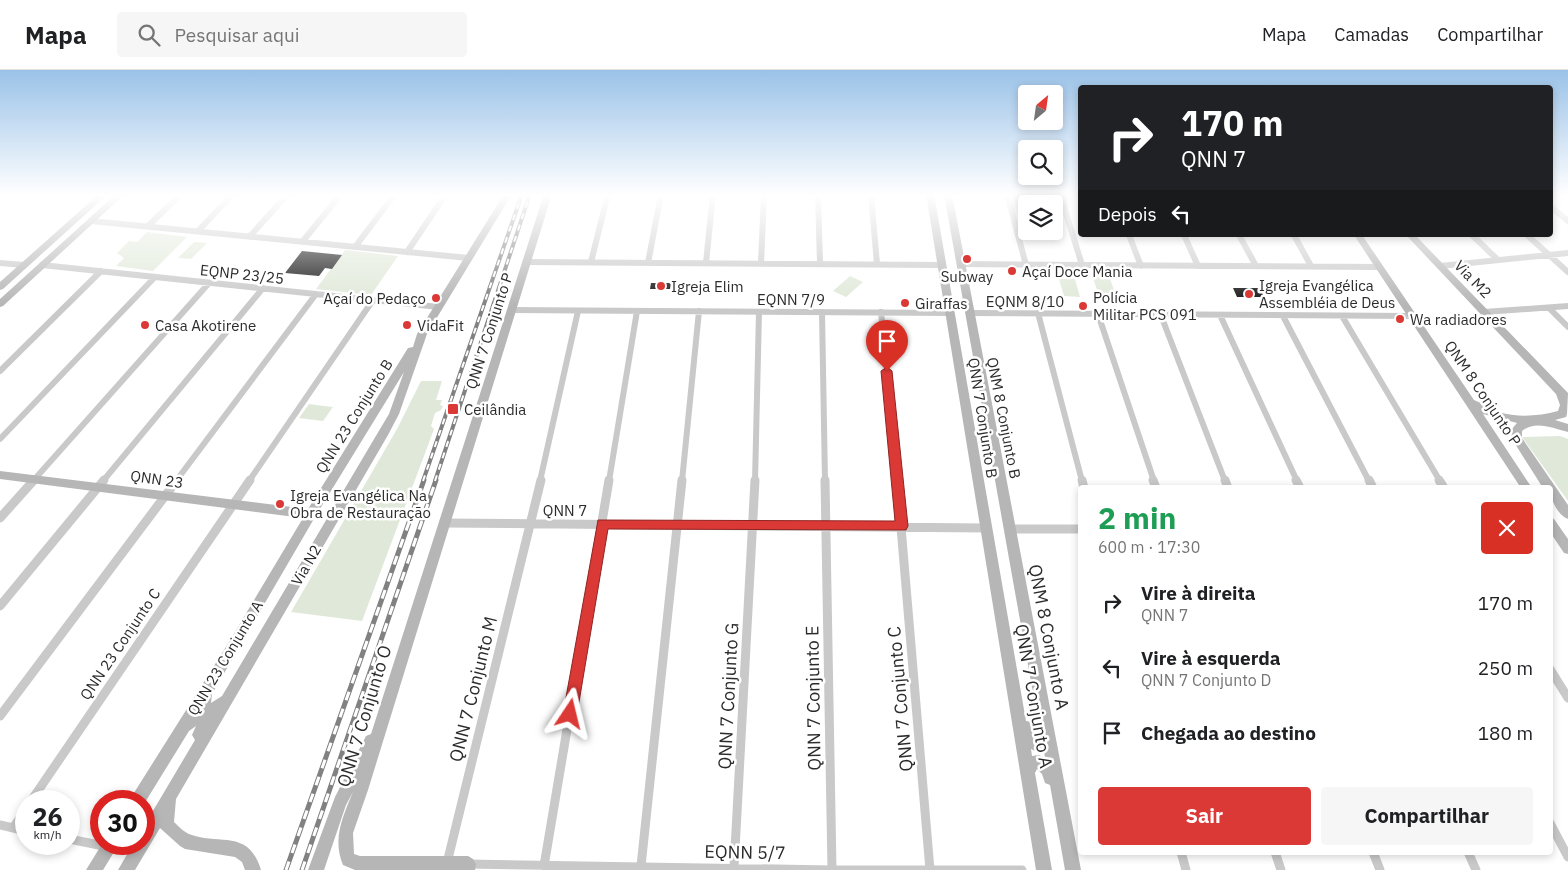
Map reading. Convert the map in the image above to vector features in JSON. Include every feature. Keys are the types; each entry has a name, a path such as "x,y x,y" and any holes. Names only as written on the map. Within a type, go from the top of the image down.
{"main road":[{"path":"0,287 62,231"},
{"path":"0,304 79,231"},
{"name":"Via N2","path":"155,821 394,414 422,334 485,231"},
{"name":"QNN 7 Conjunto P","path":"444,523 536,231"},
{"path":"937,231 951,315 958,331 964,359 972,362 977,356"},
{"path":"949,231 954,252 961,268"},
{"path":"954,231 961,268"},
{"name":"QNM 8 Conjunto P","path":"1359,237 1525,485"},
{"name":"Via M2","path":"1412,237 1565,397"},
{"name":"QNM 8 Conjunto B","path":"961,268 1010,529"},
{"name":"QNN 7 Conjunto B","path":"951,315 986,528"},
{"name":"QNN 23 Conjunto B","path":"311,514 422,334"},
{"path":"961,375 963,371 969,369 976,373 982,409 991,434"},
{"path":"1548,485 1515,434 1519,426 1562,414 1566,405 1565,397"},
{"path":"1467,399 1498,416 1568,428"},
{"path":"1511,463 1514,459 1526,462 1542,485"},
{"name":"QNN 23","path":"0,475 311,514"},
{"path":"335,476 357,478"},
{"path":"1553,492 1565,509"},
{"path":"1553,497 1565,509"},
{"name":"QNN 23 Conjunto A","path":"144,790 206,691 311,514"},
{"name":"QNN 7 Conjunto O","path":"405,867 360,864 348,860 344,848 346,829 361,790 444,523"},
{"name":"QNN 7 Conjunto A","path":"986,528 1044,870"},
{"name":"QNM 8 Conjunto A","path":"1010,529 1049,735 1072,870"},
{"path":"1554,533 1568,549"},
{"path":"1003,628 1016,669 1029,740 1041,746 1046,744 1049,735"},
{"path":"206,691 204,706 208,710 215,709 229,695"},
{"path":"316,870 340,802 384,714"},
{"path":"180,732 195,719 202,720 205,723 177,772 166,825 185,841 235,849 242,852 250,858 253,870"},
{"path":"1028,772 1030,765 1036,762 1042,763 1049,770 1062,844 1072,870"},
{"path":"94,870 104,855"},
{"path":"126,870 135,855"},
{"path":"405,867 447,863 467,867"}],"street":[{"path":"201,231 469,258"},
{"path":"250,236 254,231"},
{"path":"303,241 311,231"},
{"path":"355,247 367,231"},
{"path":"407,252 421,231"},
{"path":"592,262 599,231"},
{"path":"648,263 654,231"},
{"path":"706,263 709,231"},
{"path":"761,263 762,231"},
{"path":"819,231 820,263"},
{"path":"874,231 877,264"},
{"path":"1017,231 1026,265"},
{"path":"1072,231 1082,265"},
{"path":"1130,237 1141,266"},
{"path":"1185,237 1198,266"},
{"path":"1240,237 1256,266"},
{"path":"1295,237 1311,266"},
{"path":"1474,237 1498,260"},
{"path":"1529,237 1568,272"},
{"path":"1440,266 1568,252"},
{"path":"526,262 942,265"},
{"path":"0,263 24,265"},
{"name":"EQNP 23/25","path":"42,265 439,307"},
{"path":"961,268 1026,265 1379,267"},
{"path":"0,371 101,271"},
{"path":"0,439 155,277"},
{"path":"0,518 209,283"},
{"path":"0,606 263,288"},
{"path":"0,716 316,294"},
{"name":"QNN 23 Conjunto C","path":"39,790 373,300"},
{"path":"1484,312 1568,306"},
{"path":"1549,308 1568,327"},
{"name":"EQNN 7/9","path":"511,310 881,312 951,315"},
{"name":"QNN 7 Conjunto M","path":"447,863 531,523 578,311"},
{"path":"544,866 637,311"},
{"path":"641,866 699,311"},
{"name":"QNN 7 Conjunto G","path":"734,868 754,526 759,312"},
{"name":"QNN 7 Conjunto E","path":"822,312 832,870"},
{"name":"QNN 7 Conjunto C","path":"881,312 902,526 930,870"},
{"name":"EQNM 8/10","path":"969,313 1411,316"},
{"path":"1160,313 1227,485"},
{"path":"1038,314 1083,485"},
{"path":"1098,314 1155,485"},
{"path":"1220,315 1299,485"},
{"path":"1283,316 1371,485"},
{"path":"1342,316 1442,485"},
{"name":"QNN 7","path":"444,523 986,528"},
{"path":"1010,529 1078,529"},
{"path":"1553,674 1568,698"},
{"path":"0,825 13,828 15,825"},
{"path":"1553,829 1568,857"},
{"path":"1182,855 1186,870"},
{"path":"1276,855 1281,870"},
{"path":"1374,855 1380,870"},
{"path":"1469,855 1476,870"},
{"name":"EQNN 5/7","path":"467,867 641,866 832,870 1022,870"}],"green space":[{"path":"147,232 187,237 153,271 116,266 124,258 117,253 129,241 137,242"},
{"path":"194,242 207,243 191,259 178,258"},
{"path":"345,250 398,256 371,295 316,289"},
{"path":"1092,275 1109,276 1115,293 1098,293"},
{"path":"850,276 863,282 846,297 833,291"},
{"path":"1059,279 1075,279 1080,297 1064,296"},
{"path":"421,381 442,381 436,400 442,400 440,405 443,406 441,410 435,413 431,426 434,429 362,621 291,612 397,429"},
{"path":"309,404 333,407 323,421 299,418"},
{"path":"1560,436 1568,439 1568,501 1522,437"}],"building":[{"path":"302,251 342,255 332,269 325,268 319,276 285,273"},
{"name":"Igreja Elim","path":"651,283 671,283 670,289 650,289"},
{"name":"Igreja Evangélica Assembléia de Deus","path":"1233,288 1260,288 1264,297 1237,297"}],"railway":[{"path":"423,481 509,231"},
{"path":"435,481 518,231"},
{"path":"286,870 424,480"},
{"path":"302,870 436,480"}],"place":[{"name":"Subway","path":"967,259"},
{"name":"Açaí Doce Mania","path":"1012,271"},
{"name":"Igreja Elim","path":"661,286"},
{"name":"Igreja Evangélica Assembléia de Deus","path":"1249,294"},
{"name":"Açaí do Pedaço","path":"436,298"},
{"name":"Giraffas","path":"905,303"},
{"name":"Polícia Militar PCS 091","path":"1083,306"},
{"name":"Wa radiadores","path":"1400,319"},
{"name":"Casa Akotirene","path":"145,325"},
{"name":"VidaFit","path":"407,325"},
{"name":"Ceilândia","path":"453,409"},
{"name":"Igreja Evangélica Na Obra de Restauração","path":"280,504"}],"route":[{"path":"570,714 602,524 902,526 887,371"}]}
